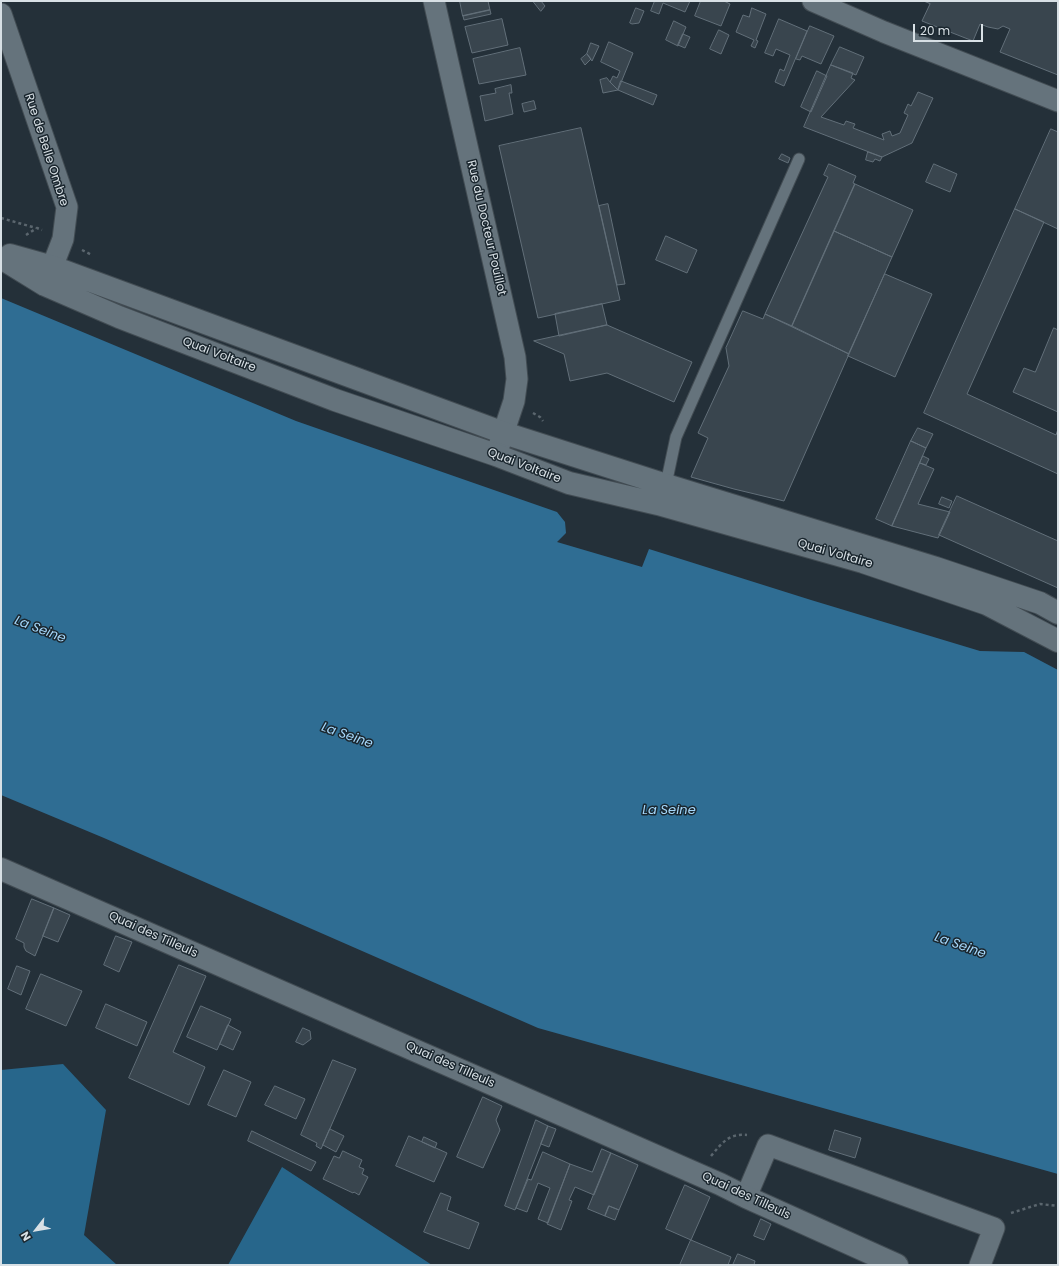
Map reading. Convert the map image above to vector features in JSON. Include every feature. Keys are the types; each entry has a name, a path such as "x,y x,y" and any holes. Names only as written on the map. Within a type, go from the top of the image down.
{"street":[{"name":"Rue du Docteur Pouillot","path":"434,1 515,357 517,379 514,401 496,455"},
{"path":"813,1 884,32 1058,101"},
{"name":"Rue de Belle Ombre","path":"1,14 67,207 63,239 49,276"},
{"name":"Quai Voltaire","path":"1,253 49,276 119,317 335,400 496,455 569,484 662,495 936,568 1040,604 1058,613"},
{"name":"Quai Voltaire","path":"1,258 49,276 504,433 662,495 987,604 1058,641"},
{"name":"Quai des Tilleuls","path":"1,869 720,1184 897,1265"},
{"path":"746,1197 768,1145 994,1228 980,1265"}],"lane":[{"path":"662,495 676,437 800,159"}],"path":[{"path":"1,218 37,228"},
{"path":"994,1228 1011,1213 1040,1204 1058,1206"}],"shaded area":[{"path":"63,1064 106,1110 84,1235 117,1265 1,1265 1,1070"},
{"path":"282,1167 432,1265 228,1265"}],"water":[{"name":"La Seine","path":"1,298 296,421 557,512 565,522 566,533 557,542 642,567 649,549 980,651 1024,652 1058,670 1058,1174 538,1028 104,838 1,795"}],"building":[{"path":"460,1 488,1 490,10 463,16"},
{"path":"533,1 541,1 545,6 541,11"},
{"path":"655,1 690,1 685,12 663,3 659,14 651,11"},
{"path":"701,1 724,1 730,4 721,26 695,16"},
{"path":"924,1 1058,1 1058,75 1000,52 1010,29 1003,26 998,29 980,24 973,41 922,21 930,4"},
{"path":"636,8 644,11 639,23 632,24 630,23"},
{"path":"752,8 766,14 756,40 758,41 755,48 751,46 754,40 736,32 743,15 749,17"},
{"path":"490,10 491,14 464,20 463,16"},
{"path":"502,19 508,45 472,53 465,27"},
{"path":"779,19 807,31 784,86 775,82 780,69 784,71 790,55 776,49 773,56 765,53"},
{"path":"674,21 686,27 678,46 666,40"},
{"path":"810,26 834,36 821,64 802,56 800,60 796,59"},
{"path":"719,30 729,35 721,54 710,49"},
{"path":"683,34 690,37 685,48 678,45"},
{"path":"609,42 633,53 618,90 610,82 613,76 617,78 620,71 601,62"},
{"path":"591,43 599,46 592,61 587,54"},
{"path":"840,47 864,57 856,75 831,65"},
{"path":"520,48 526,75 479,84 473,59"},
{"path":"587,54 591,59 585,65 581,59"},
{"path":"831,65 853,73 851,78 855,80 821,117 844,125 846,121 855,124 853,128 884,140 882,134 890,131 892,136 900,133 908,115 904,113 908,104 911,106 918,92 933,98 912,143 882,157 804,127"},
{"path":"817,71 827,76 811,112 801,107"},
{"path":"607,78 618,90 603,93 600,80"},
{"path":"621,81 657,95 653,105 618,90"},
{"path":"511,85 512,93 509,93 513,114 485,121 480,96 496,93 495,89"},
{"path":"534,101 536,109 524,112 522,104"},
{"path":"581,128 620,300 538,318 499,146"},
{"path":"1051,129 1058,132 1058,229 1015,209"},
{"path":"868,152 882,157 880,161 875,159 873,162 866,160"},
{"path":"782,154 790,158 788,163 779,159"},
{"path":"829,164 856,176 853,183 855,184 792,326 765,314 828,177 824,175"},
{"path":"934,164 957,174 950,192 926,182"},
{"path":"855,184 913,210 892,257 834,231"},
{"path":"608,204 625,284 617,285 599,206"},
{"path":"1015,209 1044,222 967,394 1056,435 1058,429 1058,474 924,413"},
{"path":"834,231 892,257 849,354 792,326"},
{"path":"666,236 697,250 687,273 656,260"},
{"path":"885,274 932,294 895,377 848,356"},
{"path":"602,304 607,325 559,336 555,314"},
{"path":"743,311 763,319 765,314 849,354 784,501 691,477 708,438 698,433 729,366 726,348"},
{"path":"607,325 692,362 674,402 607,373 570,381 564,354 534,341"},
{"path":"1054,328 1058,330 1058,412 1013,392 1024,368 1035,372"},
{"path":"918,428 933,434 926,448 911,441"},
{"path":"911,441 926,448 892,526 876,519"},
{"path":"923,456 929,459 926,465 920,463"},
{"path":"920,463 934,469 918,504 950,512 938,538 892,526"},
{"path":"957,496 1058,541 1058,588 939,535"},
{"path":"942,497 952,501 949,508 939,504"},
{"path":"32,899 54,908 35,956 26,951 24,943 16,939"},
{"path":"54,908 70,915 58,942 43,936"},
{"path":"116,936 132,942 119,972 104,965"},
{"path":"179,965 206,976 173,1052 205,1067 189,1105 129,1078"},
{"path":"17,966 30,971 21,995 8,989"},
{"path":"41,974 82,991 66,1026 26,1009"},
{"path":"106,1004 147,1022 137,1046 96,1028"},
{"path":"201,1006 231,1019 217,1050 187,1037"},
{"path":"228,1025 241,1032 233,1050 220,1044"},
{"path":"303,1028 310,1031 311,1039 303,1045 296,1042"},
{"path":"333,1060 356,1069 321,1149 316,1146 317,1143 301,1135"},
{"path":"224,1070 251,1082 236,1117 208,1105"},
{"path":"275,1086 305,1099 296,1119 265,1105"},
{"path":"483,1097 502,1106 496,1120 500,1130 483,1168 457,1157"},
{"path":"536,1120 548,1126 515,1210 505,1206"},
{"path":"548,1126 556,1129 549,1147 541,1144"},
{"path":"330,1129 344,1136 336,1152 323,1145"},
{"path":"835,1130 861,1138 855,1158 829,1150"},
{"path":"252,1131 316,1162 311,1171 248,1141"},
{"path":"409,1136 447,1153 434,1182 396,1166"},
{"path":"424,1137 437,1143 435,1148 422,1142"},
{"path":"602,1149 611,1153 594,1195 575,1187 569,1200 572,1201 561,1230 547,1224 570,1164 592,1172"},
{"path":"343,1151 362,1160 359,1167 364,1169 362,1174 368,1177 359,1195 323,1179 334,1156 339,1158"},
{"path":"543,1152 570,1164 548,1223 538,1219 550,1188 538,1183 527,1212 516,1208 528,1179 531,1180"},
{"path":"611,1153 638,1165 619,1210 609,1206 605,1216 588,1209"},
{"path":"685,1185 710,1197 691,1240 666,1229"},
{"path":"441,1193 451,1197 447,1210 479,1223 469,1249 424,1232"},
{"path":"609,1206 619,1210 615,1220 605,1216"},
{"path":"761,1219 771,1224 764,1240 754,1236"},
{"path":"691,1240 731,1257 728,1265 680,1265"},
{"path":"738,1254 755,1261 754,1265 733,1265"}]}
